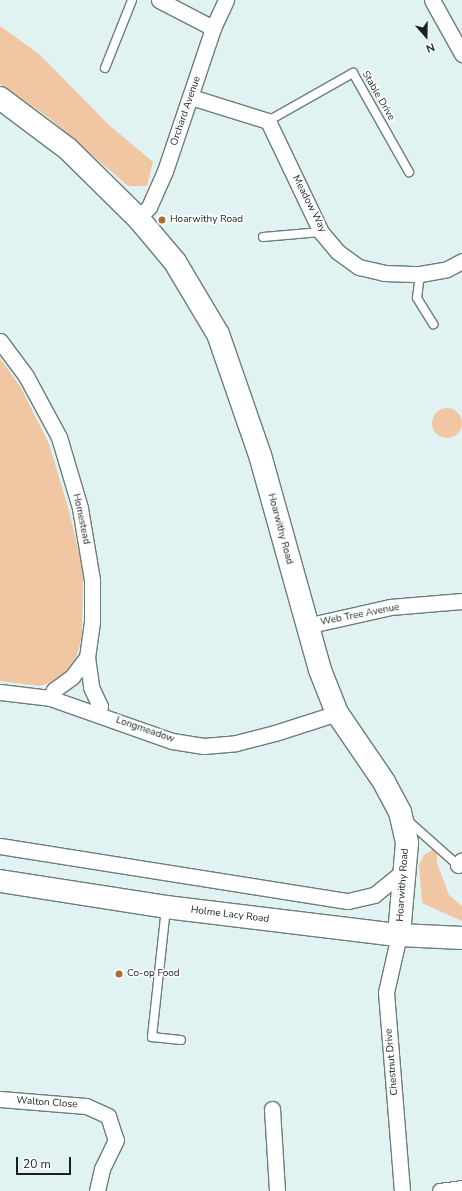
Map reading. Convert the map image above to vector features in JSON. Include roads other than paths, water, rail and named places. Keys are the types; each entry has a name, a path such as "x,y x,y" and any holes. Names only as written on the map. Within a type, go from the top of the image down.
{"street":[{"path":"159,0 213,28"},
{"name":"Orchard Avenue","path":"138,218 148,206 162,177 191,97 213,28 226,0"},
{"path":"432,0 462,54"},
{"path":"191,97 268,121"},
{"name":"Hoarwithy Road","path":"0,98 68,149 138,218 175,262 218,334 260,455 306,626 337,713 384,782 400,812 407,843 399,935"},
{"name":"Meadow Way","path":"268,121 321,232 338,252 359,267 384,273 420,274 448,269 462,261"},
{"name":"Homestead","path":"0,341 26,376 59,437 80,508 92,580 92,622 87,657 91,687 100,706 98,714"},
{"name":"Web Tree Avenue","path":"306,626 390,607 462,601"},
{"path":"50,698 54,690 72,677 87,657"},
{"name":"Longmeadow","path":"0,692 50,698 172,741 204,746 236,743 275,733 337,713"},
{"path":"0,846 348,901 374,895 404,871"},
{"name":"Holme Lacy Road","path":"0,881 166,907 399,935 462,938"},
{"name":"Chestnut Drive","path":"399,935 386,992 402,1191"},
{"name":"Walton Close","path":"0,1099 86,1106 108,1116 116,1140 102,1169 97,1191"},
{"path":"272,1109 277,1191"},
{"path":"440,1191 462,1188"}],"lane":[{"path":"105,68 132,0"},
{"name":"Stable Drive","path":"268,121 353,73 409,172"},
{"path":"263,237 321,232"},
{"path":"420,274 417,298 433,324"},
{"path":"400,812 461,865"},
{"path":"166,907 152,1037 181,1040"}],"place":[{"name":"Hoarwithy Road","path":"162,220"},
{"name":"Co-op Food","path":"119,974"}]}
